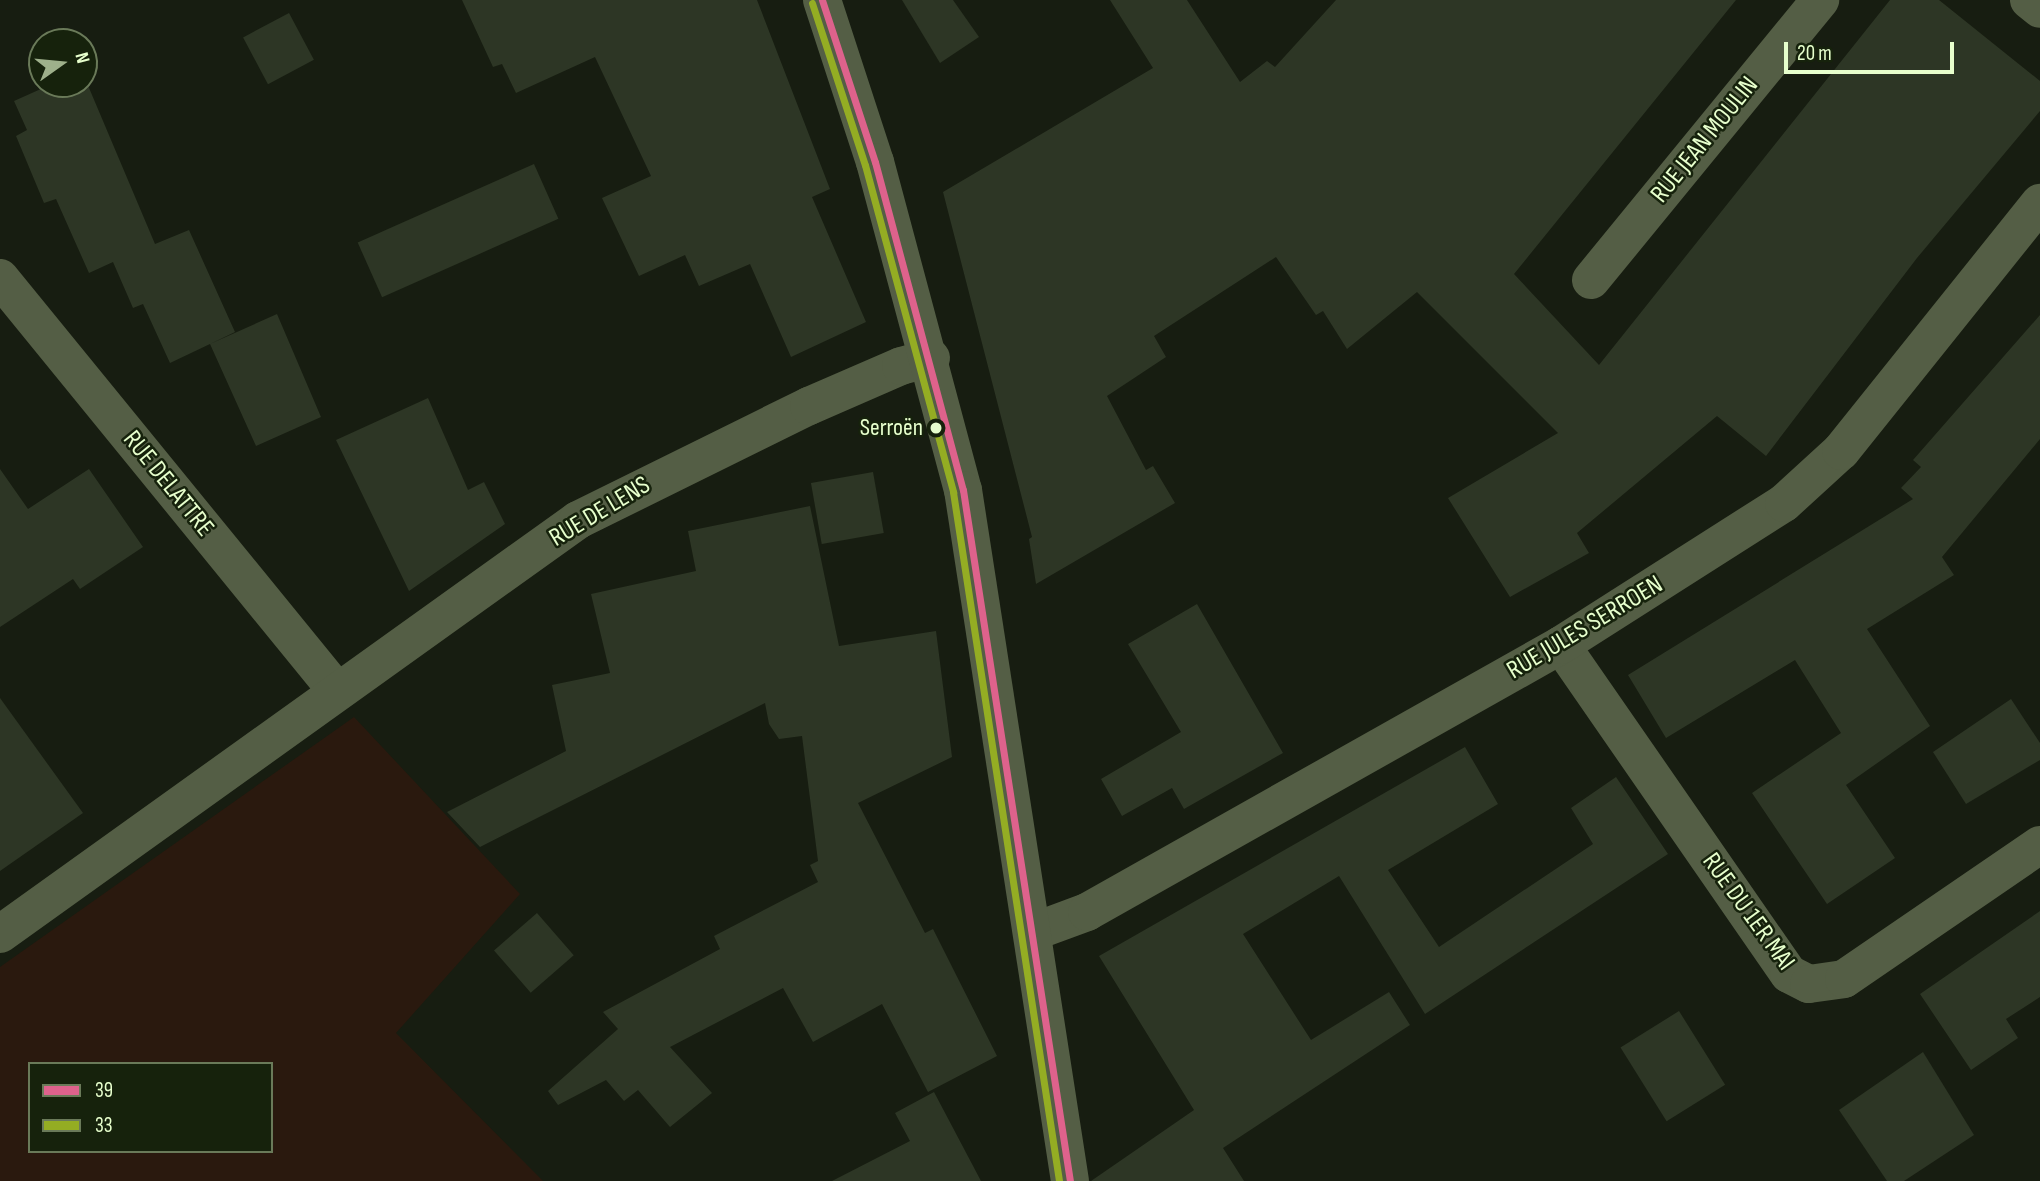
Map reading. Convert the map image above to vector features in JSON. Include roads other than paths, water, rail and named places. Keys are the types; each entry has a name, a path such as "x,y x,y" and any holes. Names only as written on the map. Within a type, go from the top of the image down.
{"street":[{"path":"822,0 931,358 964,490 1070,1181"},
{"name":"RUE JEAN MOULIN","path":"1591,280 1820,0"},
{"path":"2029,0 2040,9"},
{"name":"RUE JULES SERROEN","path":"1033,932 1087,912 1562,645 1784,503 1841,451 2040,204"},
{"name":"RUE DELATTRE","path":"0,278 335,690"},
{"name":"RUE DE LENS","path":"0,934 335,690 590,513 809,406 901,366 931,358"},
{"name":"RUE DU 1ER MAI","path":"1562,645 1789,974 1809,984 1844,979 2040,845"}],"place":[{"name":"Serroën","path":"936,428"}]}
